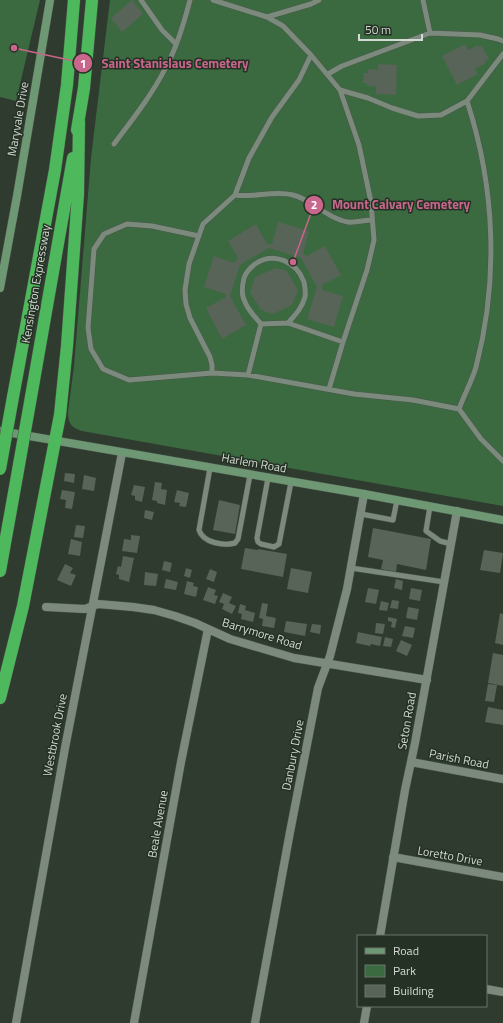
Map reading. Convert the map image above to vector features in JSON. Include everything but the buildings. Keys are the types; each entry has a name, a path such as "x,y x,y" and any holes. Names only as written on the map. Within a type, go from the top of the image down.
{"highway":[{"name":"Kensington Expressway","path":"0,470 57,154 67,85 74,0"},
{"name":"Kensington Expressway","path":"0,571 79,122 92,0"},
{"path":"0,698 23,606 60,415 74,258 78,194 79,122"}],"main road":[{"name":"Maryvale Drive","path":"0,288 24,160 50,0"},
{"name":"Harlem Road","path":"0,431 364,494 503,520"}],"street":[{"name":"Westbrook Drive","path":"16,1023 63,756 122,453"},
{"name":"Danbury Drive","path":"255,1023 318,688 328,664 345,596 364,494"},
{"name":"Seton Road","path":"380,935 393,857 427,680 457,511"},
{"name":"Barrymore Road","path":"46,608 85,609 98,604 154,610 175,616 230,639 294,658 427,680"},
{"name":"Beale Avenue","path":"134,1023 208,629"},
{"name":"Parish Road","path":"411,762 503,780"},
{"name":"Loretto Drive","path":"393,857 503,877"},
{"path":"487,989 503,992"},
{"path":"364,1023 367,1007"}],"lane":[{"path":"141,0 162,30 176,44"},
{"path":"114,144 142,107 167,67 190,0"},
{"path":"213,0 268,17 284,26 328,74 340,90 358,145 370,202 374,240 367,270 329,389"},
{"path":"268,17 311,4 319,0"},
{"path":"423,0 430,33"},
{"path":"328,74 342,66 430,33 480,35 503,41"},
{"path":"340,90 368,98 392,108 418,116 441,114 467,101 503,54"},
{"path":"212,373 210,357 190,318 186,304 189,264 203,224 235,195 249,158 272,117 299,80 311,55"},
{"path":"459,409 475,368 486,320 491,277 491,235 488,193 476,127 467,101"},
{"path":"235,195 294,195 330,216 348,222 372,220"},
{"path":"199,236 152,226 127,224 104,234 94,249 88,328 91,349 103,369 130,380 212,373 248,375 354,394 413,400 459,409 481,439 503,461"},
{"path":"261,324 244,301 242,285 248,269 260,261 269,258 278,259 295,267 300,273 306,288 305,297 299,311 288,323"},
{"path":"261,324 288,323 343,342"},
{"path":"248,375 261,324"},
{"path":"210,468 199,530 205,538 224,544 235,543 238,539 250,474"},
{"path":"268,478 258,538 258,542 261,544 274,546 279,544 291,482"},
{"path":"361,514 393,520 397,500"},
{"path":"430,506 426,530 440,541 451,544"},
{"path":"351,568 444,582"}],"green space":[{"path":"0,0 40,0 16,101 0,97"},
{"path":"110,0 503,0 503,506 82,431 73,427 69,419 68,412 74,366 91,158"}],"place":[{"name":"Saint Stanislaus Cemetery","path":"14,48"},
{"name":"Mount Calvary Cemetery","path":"293,262"}]}
